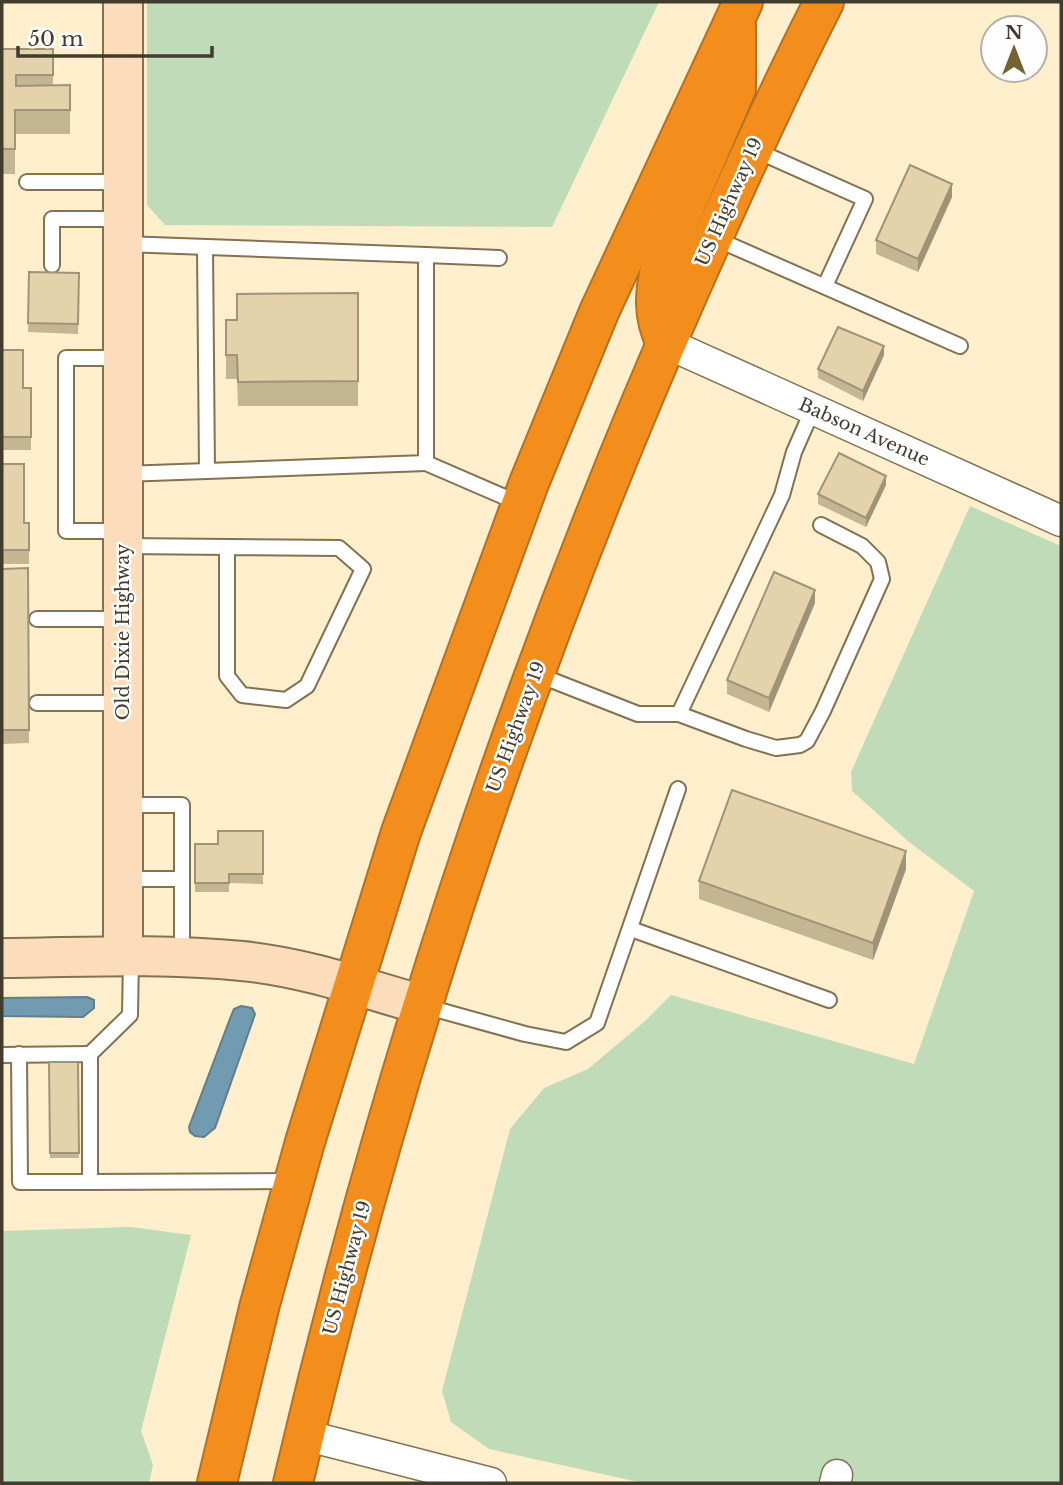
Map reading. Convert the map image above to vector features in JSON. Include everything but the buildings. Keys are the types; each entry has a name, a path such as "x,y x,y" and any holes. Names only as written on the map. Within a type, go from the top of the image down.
{"highway":[{"name":"US Highway 19","path":"293,1483 336,1303 478,828 601,498 713,237 824,2"},
{"path":"666,343 657,326 657,285 661,262 736,89 739,9"},
{"path":"217,1483 293,1181 401,832 522,504 599,312 739,9"}],"street":[{"name":"Old Dixie Highway","path":"123,2 123,879 127,957"},
{"name":"Babson Avenue","path":"666,343 1061,521"},
{"path":"2,958 127,957 242,961 307,971 423,1005"},
{"path":"304,1436 491,1483"}],"lane":[{"path":"753,149 865,199 825,286"},
{"path":"27,182 205,247 499,258"},
{"path":"52,265 52,219 123,215"},
{"path":"713,237 960,346"},
{"path":"205,247 207,471"},
{"path":"426,255 426,463"},
{"path":"123,358 66,358 66,531 227,548 339,548 363,569 307,686 286,700 242,695 227,676 227,548"},
{"path":"680,714 782,495 794,452 813,409"},
{"path":"123,474 426,463 522,504"},
{"path":"535,673 638,714 680,714 776,748 800,745 807,741 823,711 882,579 878,562 862,546 821,525"},
{"path":"37,619 123,619"},
{"path":"37,703 123,703"},
{"path":"423,1005 525,1034 566,1042 597,1023 678,789"},
{"path":"123,804 182,804 182,959"},
{"path":"123,879 182,879"},
{"path":"631,929 829,1000"},
{"path":"2,1055 90,1054 130,1015 127,957"},
{"path":"19,1054 20,1182 293,1181"},
{"path":"90,1054 90,1182"}],"green space":[{"path":"147,2 659,2 552,227 165,225 147,205"},
{"path":"970,506 1061,546 1061,1483 643,1483 489,1449 451,1422 442,1391 510,1129 544,1088 588,1069 645,1021 671,995 914,1064 974,891 909,842 852,791 851,772"},
{"path":"131,1227 191,1235 141,1431 153,1465 149,1483 2,1483 2,1231"}],"water":[{"path":"87,997 94,1000 94,1008 83,1017 2,1016 2,998"},
{"path":"241,1006 252,1008 255,1014 215,1128 204,1137 195,1136 189,1127 234,1009"}]}
